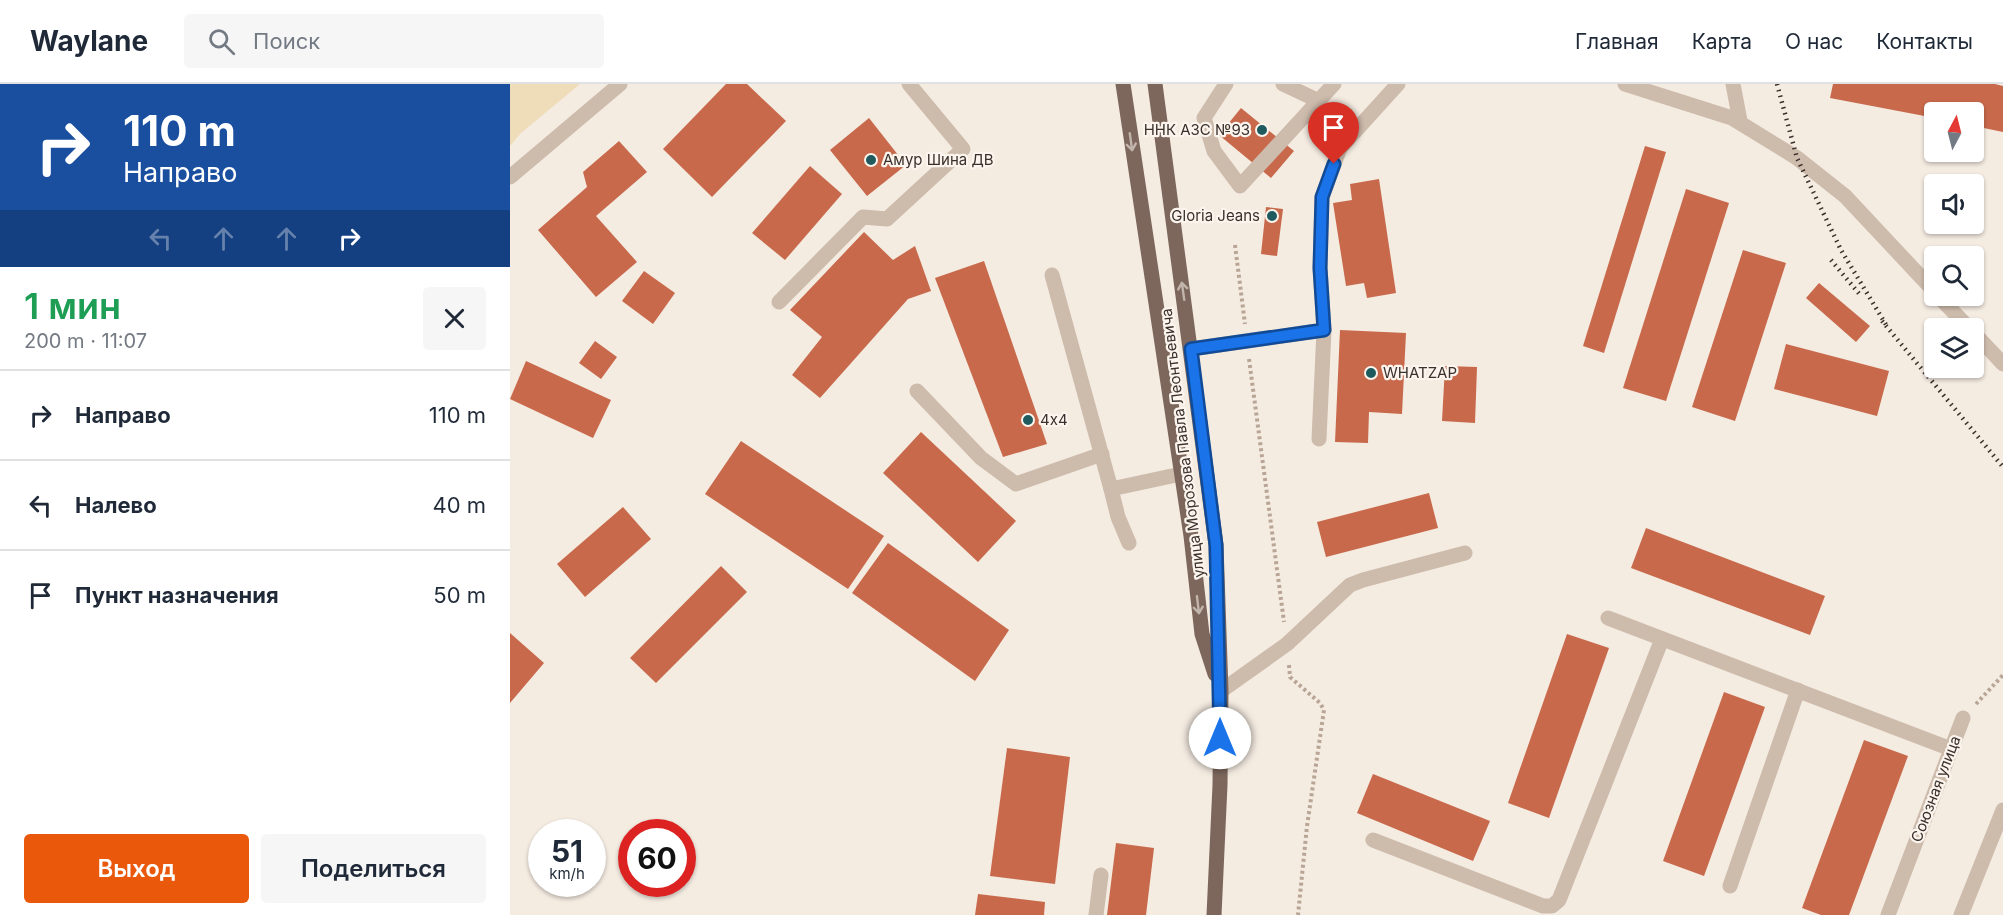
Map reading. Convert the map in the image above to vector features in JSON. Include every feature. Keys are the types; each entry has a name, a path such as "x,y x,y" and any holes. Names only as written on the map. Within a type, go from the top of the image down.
{"main road":[{"name":"улица Морозова Павла Леонтьевича","path":"1123,84 1181,474 1202,634 1221,691"},
{"name":"улица Морозова Павла Леонтьевича","path":"1155,84 1216,545 1221,691 1220,786 1214,915"}],"street":[{"path":"510,177 620,84"},
{"path":"779,302 863,217 887,219 963,149 909,84"},
{"path":"1226,84 1204,118 1214,151 1240,186 1334,84"},
{"path":"1283,84 1319,101"},
{"path":"1319,439 1324,330 1320,268 1322,197 1340,148 1398,84"},
{"path":"1625,84 1740,122 1797,158 1845,196 1924,280"},
{"path":"1733,84 1740,122"},
{"path":"1052,275 1118,517 1129,543"},
{"path":"1948,306 1959,318"},
{"path":"1191,349 1324,330"},
{"path":"1984,344 2003,364"},
{"path":"917,391 981,458 1016,484 1101,454"},
{"path":"1111,489 1181,474"},
{"path":"1221,691 1287,644 1350,585 1466,553"},
{"path":"1608,618 1951,749"},
{"path":"1372,840 1543,906 1552,906 1559,900 1662,639"},
{"path":"1730,886 1798,690"},
{"name":"Союзная улица","path":"1888,915 1963,718"},
{"path":"1961,915 2003,810"},
{"path":"1096,915 1101,875"}],"path":[{"path":"1235,245 1290,676 1320,703 1324,710 1307,826 1298,915"},
{"name":"Союзная улица","path":"1963,718 2003,675"}],"sand":[{"path":"510,84 580,84 521,133 510,146"}],"building":[{"path":"726,84 747,84 786,121 712,197 663,149"},
{"path":"1833,84 1995,84 2003,86 2003,132 1984,128 1984,102 1924,102 1924,116 1830,98"},
{"path":"1241,108 1294,151 1271,178 1219,135"},
{"path":"869,118 906,165 867,196 830,150"},
{"path":"619,141 647,172 596,216 637,262 596,297 538,230 587,187 583,172"},
{"path":"1645,146 1666,152 1604,353 1583,346"},
{"path":"810,166 842,194 785,260 752,233"},
{"path":"1379,179 1396,293 1367,298 1364,283 1346,286 1333,203 1352,200 1350,184"},
{"path":"1686,189 1729,203 1666,401 1623,388"},
{"path":"1266,207 1283,209 1277,256 1261,254"},
{"path":"864,232 893,260 915,246 931,291 908,299 820,398 792,375 822,337 790,310"},
{"path":"1743,250 1786,263 1735,421 1692,407"},
{"path":"984,261 1047,444 1003,457 935,278"},
{"path":"644,271 675,293 653,324 622,301"},
{"path":"1819,283 1870,326 1856,342 1806,298"},
{"name":"WHATZAP","path":"1340,330 1406,333 1402,414 1369,412 1368,443 1335,442"},
{"path":"595,341 617,357 601,379 579,363"},
{"path":"1786,344 1889,371 1877,416 1774,389"},
{"path":"526,361 611,400 593,438 510,399"},
{"path":"1445,366 1477,367 1475,423 1442,421"},
{"path":"921,432 1016,521 978,562 883,473"},
{"path":"741,441 884,536 848,589 705,494"},
{"path":"1429,493 1438,528 1326,557 1317,522"},
{"path":"623,507 651,539 585,597 557,564"},
{"path":"1646,528 1825,596 1810,635 1631,568"},
{"path":"888,543 1009,630 975,681 852,593"},
{"path":"721,566 747,592 656,683 630,658"},
{"path":"510,633 544,663 510,703"},
{"path":"1567,634 1609,648 1549,818 1508,803"},
{"path":"1724,692 1765,707 1704,876 1663,861"},
{"path":"1864,740 1908,756 1849,915 1821,915 1802,908"},
{"path":"1007,748 1070,757 1055,884 990,876"},
{"path":"1373,774 1490,821 1473,861 1357,813"},
{"path":"1116,843 1154,848 1146,915 1107,915"},
{"path":"978,894 1045,902 1044,915 975,915"}],"railway":[{"path":"1777,84 1797,158 1841,250 1888,328"},
{"path":"1831,260 1861,296"},
{"path":"1882,321 2003,467"}],"place":[{"name":"ННК АЗС №93","path":"1262,130"},
{"name":"Амур Шина ДВ","path":"871,160"},
{"name":"Gloria Jeans","path":"1272,216"},
{"name":"WHATZAP","path":"1371,373"},
{"name":"4х4","path":"1028,420"}],"route":[{"path":"1220,738 1221,691 1216,545 1191,349 1324,330 1320,268 1322,197 1334,164"}]}
